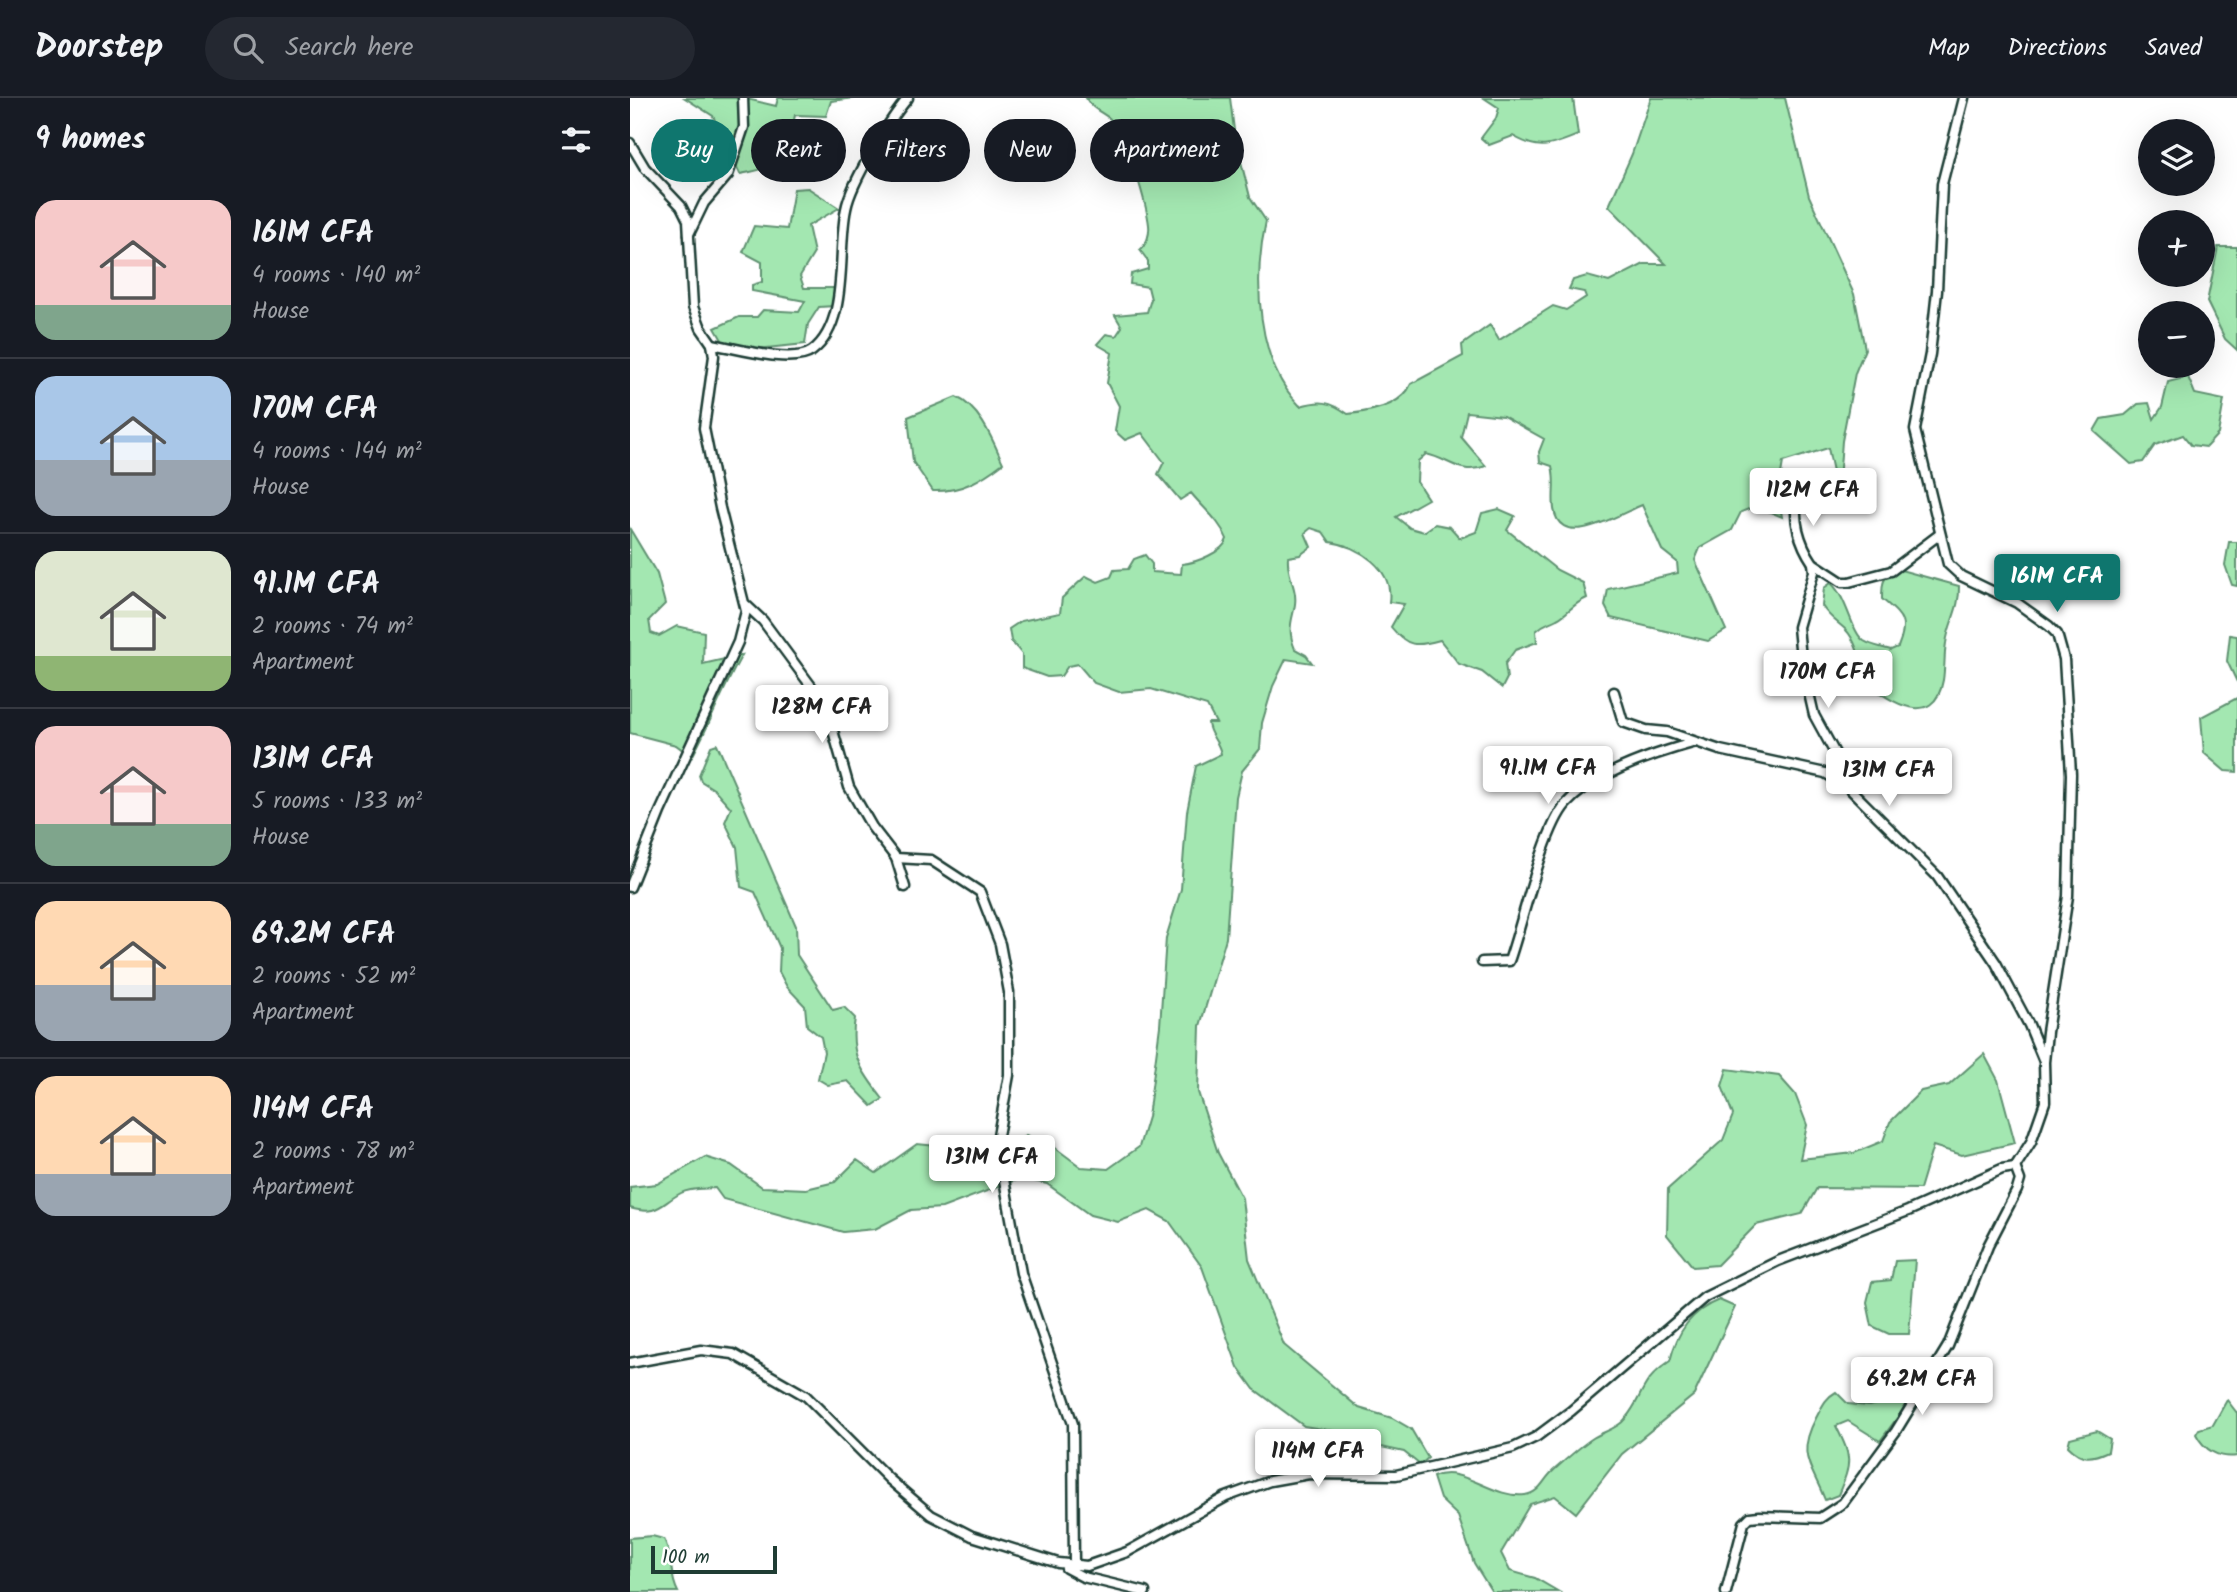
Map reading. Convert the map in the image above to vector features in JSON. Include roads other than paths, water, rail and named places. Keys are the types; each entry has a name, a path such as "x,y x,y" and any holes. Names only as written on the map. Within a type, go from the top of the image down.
{"street":[{"path":"689,235 704,204 728,175 744,127 743,98"},
{"path":"712,344 783,357 813,351 824,336 837,302 848,199 890,121 908,98"},
{"path":"1726,1592 1744,1523 1750,1517 1802,1520 1831,1513 1859,1484 1896,1431 1948,1346 1988,1246 2017,1190 2020,1180 2015,1167 2040,1121 2045,1101 2044,1062 2064,927 2071,847 2069,729 2061,645 2057,634 2017,603 1953,570 1943,551 1915,430 1930,354 1937,291 1942,184 1964,98"},
{"path":"630,144 645,168 681,206 688,220 693,307 701,328 712,344 713,365 704,411 704,428 746,617 738,642 660,812 630,887"},
{"path":"1799,495 1795,513 1801,540 1813,563 1814,572 1798,627 1799,648 1814,715 1843,768 1840,780"},
{"path":"1813,563 1842,582 1849,582 1891,570 1940,534"},
{"path":"744,602 763,621 814,690 832,727 849,787 872,828 896,858 905,887"},
{"path":"1614,692 1623,722 1825,773 1840,780 1937,876 1996,963 2029,1025 2044,1062"},
{"path":"1482,962 1510,961 1535,878 1565,805 1600,780 1636,762 1696,742"},
{"path":"896,858 931,860 980,892 1000,944 1009,992 1009,1075 996,1141 1021,1273 1073,1424 1074,1566"},
{"path":"630,1363 701,1350 733,1354 806,1396 888,1479 931,1515 972,1536 1058,1563 1074,1566 1101,1563 1128,1552 1226,1497 1270,1480 1308,1474 1396,1475 1513,1448 1536,1437 1571,1410 1705,1297 1778,1261 1908,1210 2002,1169 2015,1167"},
{"path":"1058,1563 1083,1577 1144,1592"}]}
